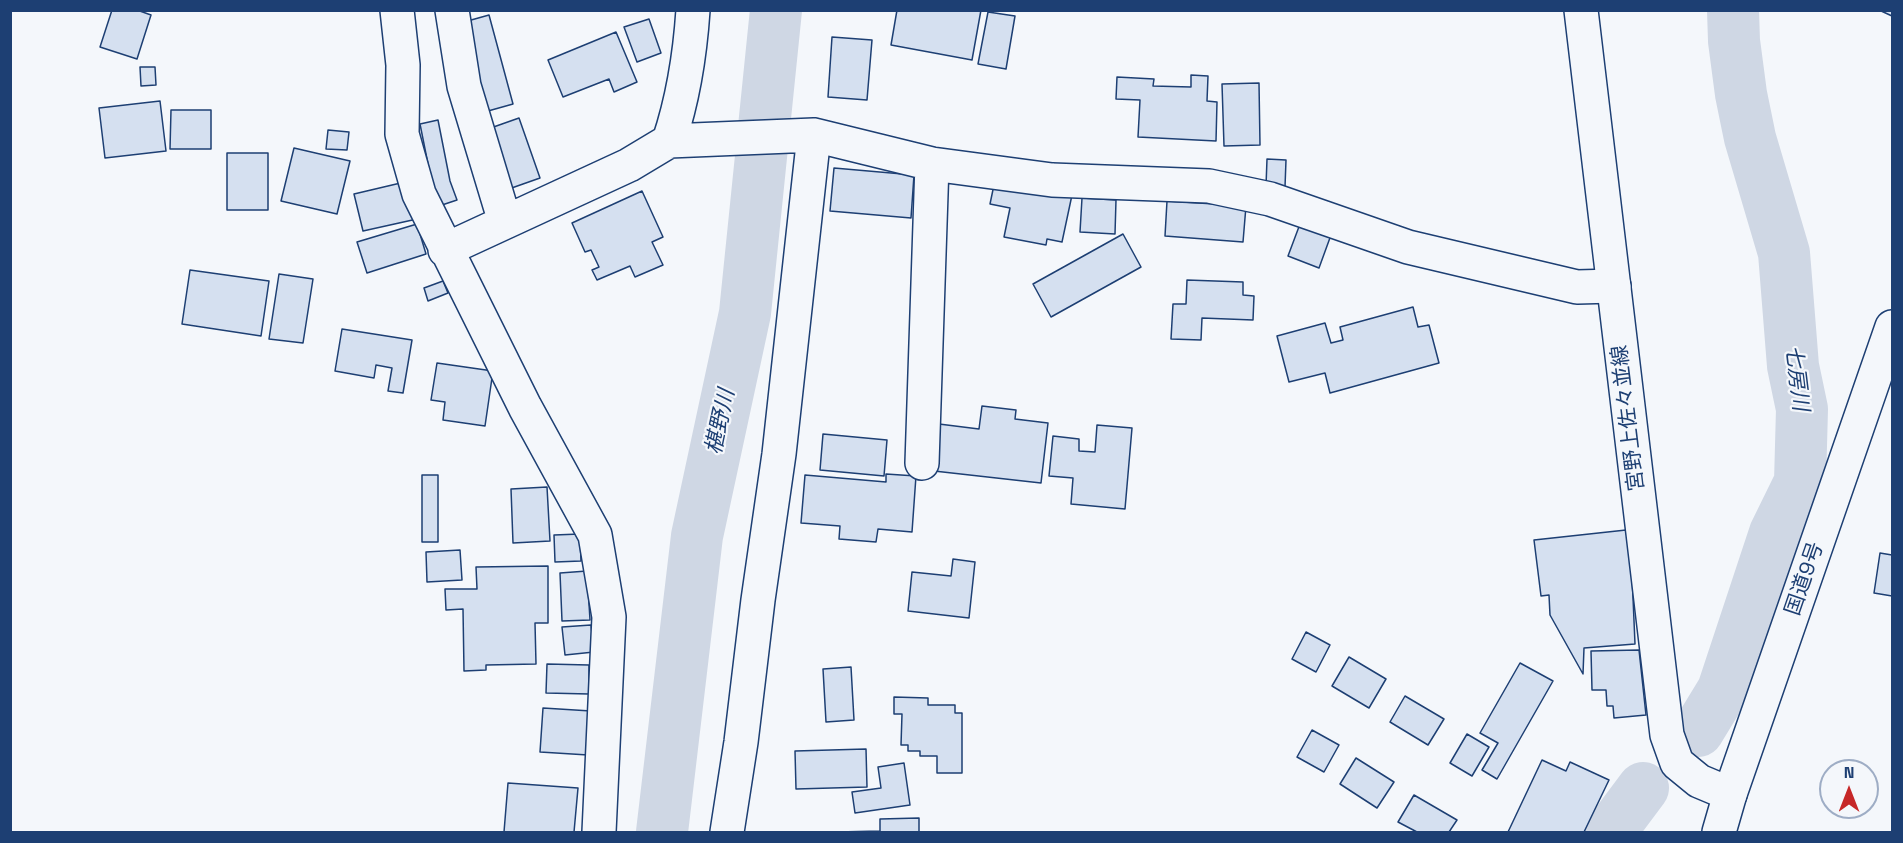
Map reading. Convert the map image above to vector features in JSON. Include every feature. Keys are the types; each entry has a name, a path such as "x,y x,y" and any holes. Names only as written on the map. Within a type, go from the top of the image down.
{"main road":[{"path":"398,10 403,65 402,134 419,194 478,234"},
{"path":"452,10 464,86 478,234 525,406 596,535 609,617 599,832"},
{"path":"678,141 676,120 690,55 693,10"},
{"name":"宮野上佐々並線","path":"1581,10 1667,735 1677,763 1699,781 1730,794"},
{"path":"478,234 678,141 809,135 932,164 1052,180 1209,186 1270,199 1408,247 1577,287 1614,286"},
{"path":"727,832 779,454 809,135"},
{"path":"922,463 932,164"},
{"name":"国道9号","path":"1719,832 1730,794 1893,327"}],"building":[{"path":"112,10 137,10 151,15 137,59 100,47"},
{"path":"897,10 981,10 972,60 891,45"},
{"path":"1879,10 1892,10 1892,16"},
{"path":"988,12 1015,16 1006,69 978,64"},
{"path":"489,15 513,104 488,111 464,22"},
{"path":"649,19 661,53 637,62 624,27"},
{"path":"616,32 637,82 614,92 609,79 563,97 548,60"},
{"path":"832,37 872,40 867,100 828,97"},
{"path":"140,67 155,67 156,85 141,86"},
{"path":"1191,75 1208,76 1207,101 1217,102 1216,141 1138,137 1140,100 1116,99 1117,77 1154,79 1153,86 1191,87"},
{"path":"1259,83 1260,145 1224,146 1222,84"},
{"path":"160,101 166,151 105,158 99,108"},
{"path":"171,110 211,110 211,149 170,149"},
{"path":"519,118 540,178 506,190 485,130"},
{"path":"438,120 450,181 457,200 439,206 432,184 420,124"},
{"path":"328,130 349,132 347,150 326,149"},
{"path":"294,148 350,161 337,214 281,201"},
{"path":"227,153 268,153 268,210 227,210"},
{"path":"1267,159 1286,160 1285,187 1266,186"},
{"path":"834,168 914,175 911,218 830,211"},
{"path":"995,180 1072,195 1062,242 1047,239 1046,245 1004,237 1010,208 990,204"},
{"path":"409,181 417,219 363,231 354,194"},
{"path":"642,191 663,237 652,242 663,265 635,277 630,266 597,280 592,270 599,267 591,250 585,252 572,223"},
{"path":"1082,198 1116,200 1115,234 1080,232"},
{"path":"1167,201 1246,206 1243,242 1165,236"},
{"path":"417,224 426,254 367,273 357,242"},
{"path":"1300,224 1331,235 1319,268 1288,256"},
{"path":"1123,234 1141,267 1051,317 1033,284"},
{"path":"190,270 269,281 261,336 182,324"},
{"path":"279,274 313,279 303,343 269,339"},
{"path":"1187,280 1243,282 1243,295 1254,296 1253,320 1202,318 1201,340 1171,339 1173,304 1186,304"},
{"path":"443,281 448,293 428,301 424,288"},
{"path":"1413,307 1418,327 1429,325 1439,363 1330,393 1325,373 1289,382 1277,336 1325,323 1331,343 1343,340 1340,327"},
{"path":"342,329 412,340 403,393 388,391 392,368 376,365 374,378 335,371"},
{"path":"437,363 493,371 485,426 443,420 445,402 431,400"},
{"path":"982,406 1016,410 1015,419 1048,423 1041,483 934,471 939,424 979,429"},
{"path":"1097,425 1132,428 1125,509 1071,504 1073,478 1049,476 1053,436 1079,439 1079,451 1095,452"},
{"path":"823,434 887,440 884,476 820,470"},
{"path":"886,474 916,476 912,532 878,529 876,542 839,539 840,526 801,523 805,475 886,482"},
{"path":"422,475 438,475 438,542 422,542"},
{"path":"547,487 550,541 513,543 511,489"},
{"path":"1626,530 1632,574 1635,644 1584,648 1583,674 1550,615 1549,595 1541,596 1534,540"},
{"path":"580,534 581,561 555,562 554,535"},
{"path":"460,550 462,580 427,582 426,552"},
{"path":"1880,553 1892,555 1892,596 1874,593"},
{"path":"953,559 975,562 969,618 908,611 912,572 951,576"},
{"path":"548,566 548,623 535,623 536,664 486,665 486,670 464,671 463,609 446,610 445,589 477,589 476,567"},
{"path":"587,571 590,620 562,621 560,573"},
{"path":"591,625 594,652 565,655 562,627"},
{"path":"1306,632 1330,645 1316,672 1292,659"},
{"path":"1639,650 1646,715 1614,718 1613,706 1607,706 1606,690 1592,690 1591,651"},
{"path":"1349,657 1386,679 1369,708 1332,686"},
{"path":"1520,663 1553,681 1497,779 1482,770 1498,743 1480,733"},
{"path":"547,664 589,665 589,694 546,693"},
{"path":"851,667 854,720 826,722 823,669"},
{"path":"1405,696 1444,719 1428,745 1390,722"},
{"path":"894,697 928,698 928,705 955,705 955,713 962,713 962,773 937,773 937,756 920,756 920,751 908,751 908,745 901,745 902,714 894,714"},
{"path":"543,708 591,711 588,755 540,752"},
{"path":"1312,730 1339,745 1324,772 1297,757"},
{"path":"1467,734 1489,747 1472,776 1450,763"},
{"path":"866,749 867,787 796,789 795,751"},
{"path":"1356,758 1394,782 1377,808 1340,784"},
{"path":"1542,760 1566,771 1570,762 1609,780 1584,832 1508,832"},
{"path":"904,763 910,805 855,813 852,792 881,788 878,767"},
{"path":"508,783 578,788 574,832 504,832"},
{"path":"1414,795 1457,820 1449,832 1417,832 1398,822"},
{"path":"919,818 919,832 837,832 880,831 880,819"}],"waterway":[{"name":"椹野川","path":"662,832 697,536 745,313 776,10"},
{"name":"七房川","path":"1698,731 1723,690 1775,533 1800,482 1802,409 1793,366 1784,253 1750,138 1741,94 1734,41 1733,10"},
{"name":"七房川","path":"1610,832 1643,788"}]}
